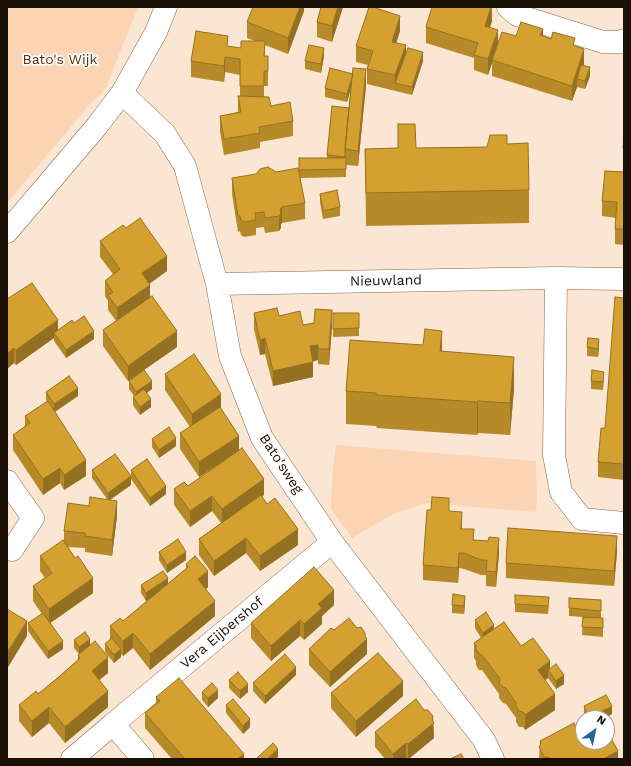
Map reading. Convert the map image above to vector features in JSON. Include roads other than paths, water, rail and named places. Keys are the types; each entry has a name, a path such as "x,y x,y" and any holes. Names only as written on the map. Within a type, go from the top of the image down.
{"street":[{"path":"7,232 97,126 122,93 156,32 166,7"},
{"path":"508,7 517,15 603,42 623,42 624,40"},
{"name":"Bato'sweg","path":"122,93 165,134 185,166 217,284 230,356 262,438 332,542 484,740 493,759"},
{"path":"556,278 554,455 561,492 582,519 624,523"},
{"name":"Nieuwland","path":"217,284 556,278 624,279"},
{"path":"7,481 33,518 12,550"},
{"name":"Vera Eijbershof","path":"72,759 332,542"},
{"path":"113,724 143,759"}],"park label":[{"name":"Bato's Wijk","path":"60,60"}]}
